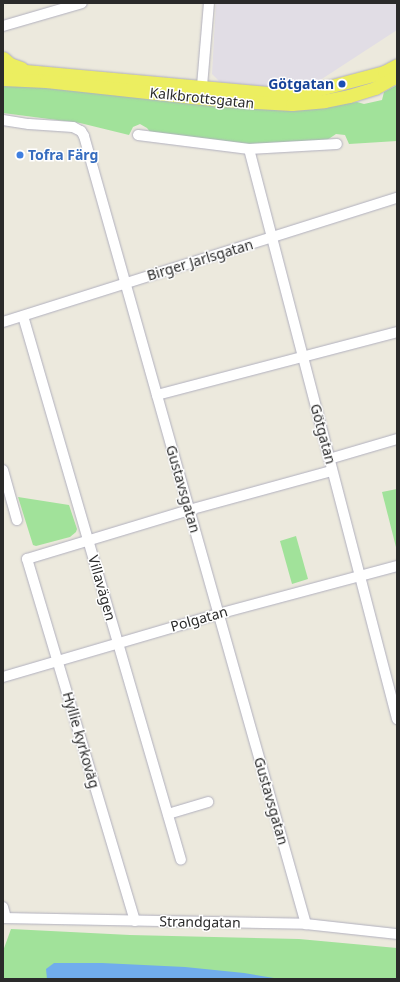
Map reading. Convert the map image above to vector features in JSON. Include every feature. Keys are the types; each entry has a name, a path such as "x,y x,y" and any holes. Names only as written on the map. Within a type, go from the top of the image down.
{"main road":[{"path":"3,58 10,64 24,70"},
{"name":"Kalkbrottsgatan","path":"3,69 202,86 265,93 305,92 377,74 397,65"},
{"name":"Kalkbrottsgatan","path":"3,79 46,81 261,103 292,104 324,101 375,88 397,76"},
{"path":"375,88 397,81"}],"street":[{"path":"3,26 82,3"},
{"path":"202,86 209,3"},
{"name":"Gustavsgatan","path":"3,120 29,124 74,127 81,131 84,136 306,924"},
{"path":"138,135 249,149 337,144"},
{"name":"Götgatan","path":"249,149 332,471 395,702 397,719"},
{"name":"Birger Jarlsgatan","path":"3,322 397,198"},
{"name":"Villavägen","path":"23,316 181,860"},
{"path":"157,395 397,332"},
{"path":"329,459 397,439"},
{"path":"3,470 17,520"},
{"path":"87,540 189,510 332,471"},
{"name":"Hyllie kyrkoväg","path":"87,540 27,559 59,661 135,921"},
{"name":"Polgatan","path":"3,677 218,614 397,566"},
{"path":"168,814 208,802"},
{"path":"3,907 5,918"},
{"name":"Strandgatan","path":"5,918 306,924 397,934"}],"shaded area":[{"path":"216,3 397,3 397,30 308,88 223,85 212,74"}],"green space":[{"path":"3,83 23,83 260,109 305,109 357,102 364,104 382,100 384,92 397,85 397,141 349,144 345,135 336,134 327,140 242,146 151,133 147,128 140,124 133,127 129,135 80,123 3,113"},
{"path":"397,489 397,551 382,492"},
{"path":"18,497 69,505 77,529 76,532 70,537 36,546 33,545"},
{"path":"296,536 308,579 292,584 280,541"},
{"path":"11,929 130,935 299,939 397,948 397,979 3,979 3,951"}],"water":[{"path":"54,963 102,963 185,967 244,973 280,979 47,979 46,969"}],"place":[{"name":"Götgatan","path":"342,84"},
{"name":"Tofra Färg","path":"20,155"}]}
